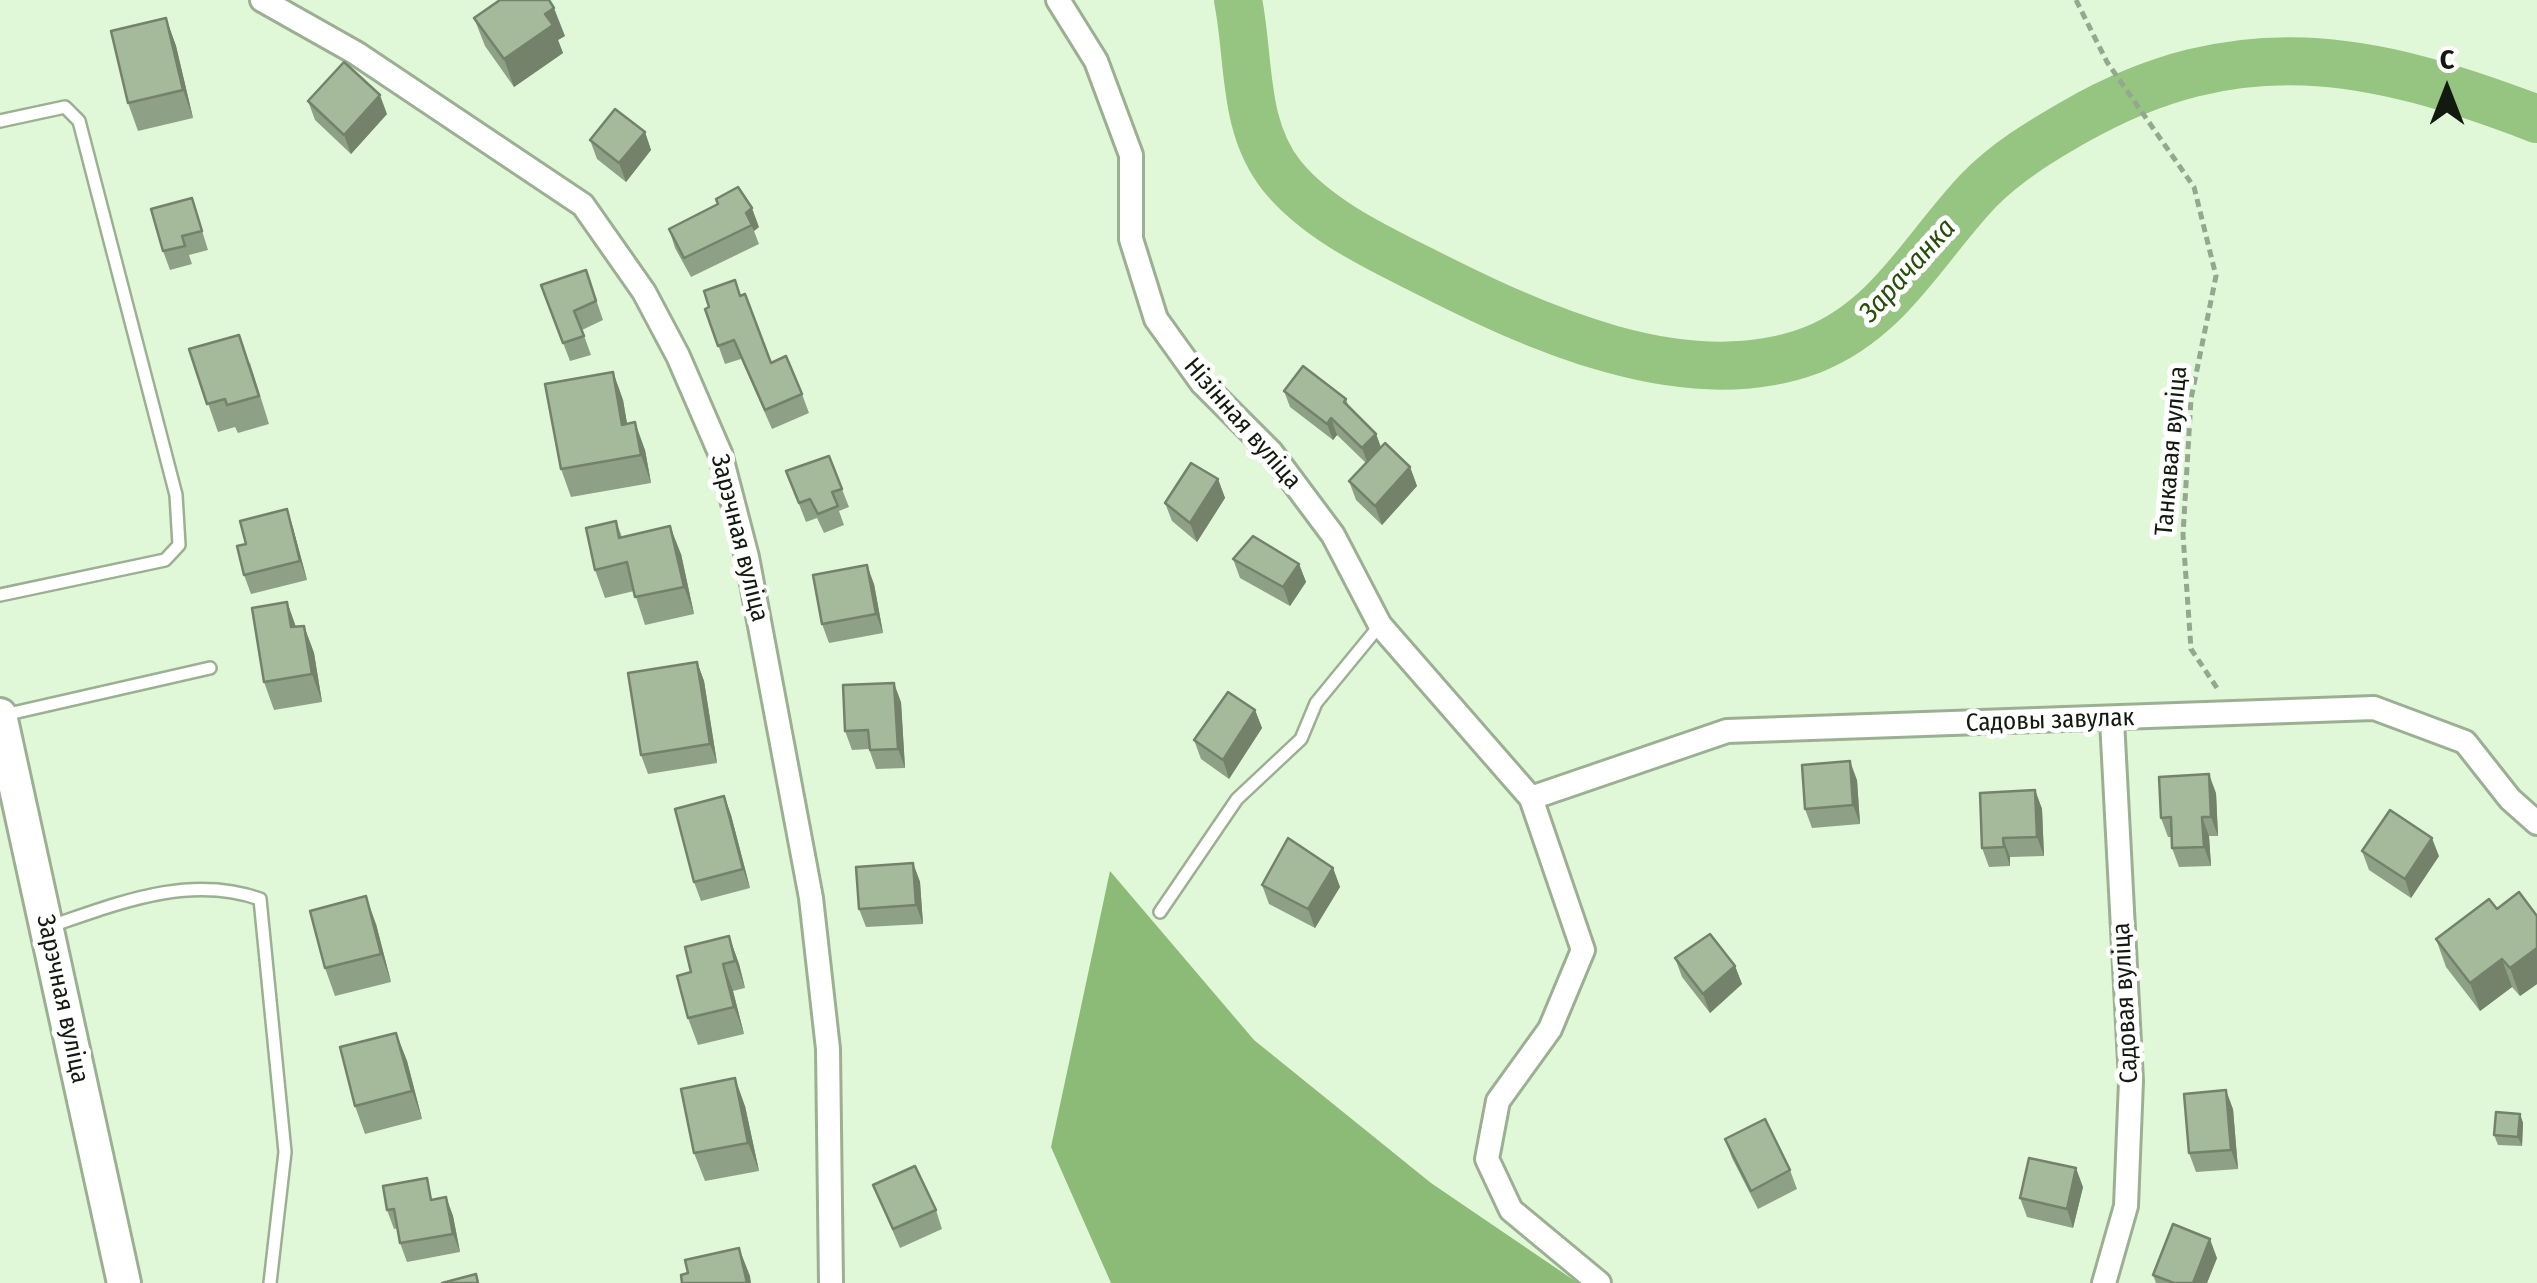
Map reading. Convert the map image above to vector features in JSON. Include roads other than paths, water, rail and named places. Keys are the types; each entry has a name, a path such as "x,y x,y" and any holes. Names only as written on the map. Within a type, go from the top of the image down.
{"street":[{"name":"Зарэчная вуліца","path":"262,0 356,53 582,205 644,292 678,356 720,454 747,557 811,898 828,1049 831,1283"},
{"name":"Нізінная вуліца","path":"1058,0 1096,61 1131,155 1131,239 1156,319 1202,383 1271,452 1333,534 1380,625 1531,798"},
{"name":"Садовы завулак","path":"1531,798 1727,730 2112,720 2374,708 2465,742 2510,800 2537,823"},
{"name":"Зарэчная вуліца","path":"0,715 124,1283"},
{"name":"Садовая вуліца","path":"2104,1283 2126,1206 2131,1081 2112,720"},
{"path":"1531,798 1583,950 1550,1029 1498,1101 1486,1160 1510,1210 1599,1283"}],"lane":[{"path":"0,121 65,107 79,121 176,495 179,545 165,560 0,595"},
{"path":"1160,912 1237,800 1301,739 1316,703 1380,625"},
{"path":"0,715 210,668"},
{"path":"47,928 146,893 229,888 260,898 286,1152 270,1283"}],"waterway":[{"name":"Зарачанка","path":"1238,0 1260,136 1282,176 1312,205 1385,251 1561,333 1662,361 1713,366 1764,363 1812,350 1839,337 1884,302 1978,191 2012,161 2076,121 2135,92 2193,73 2249,63 2305,61 2360,67 2417,79 2537,119"}]}
